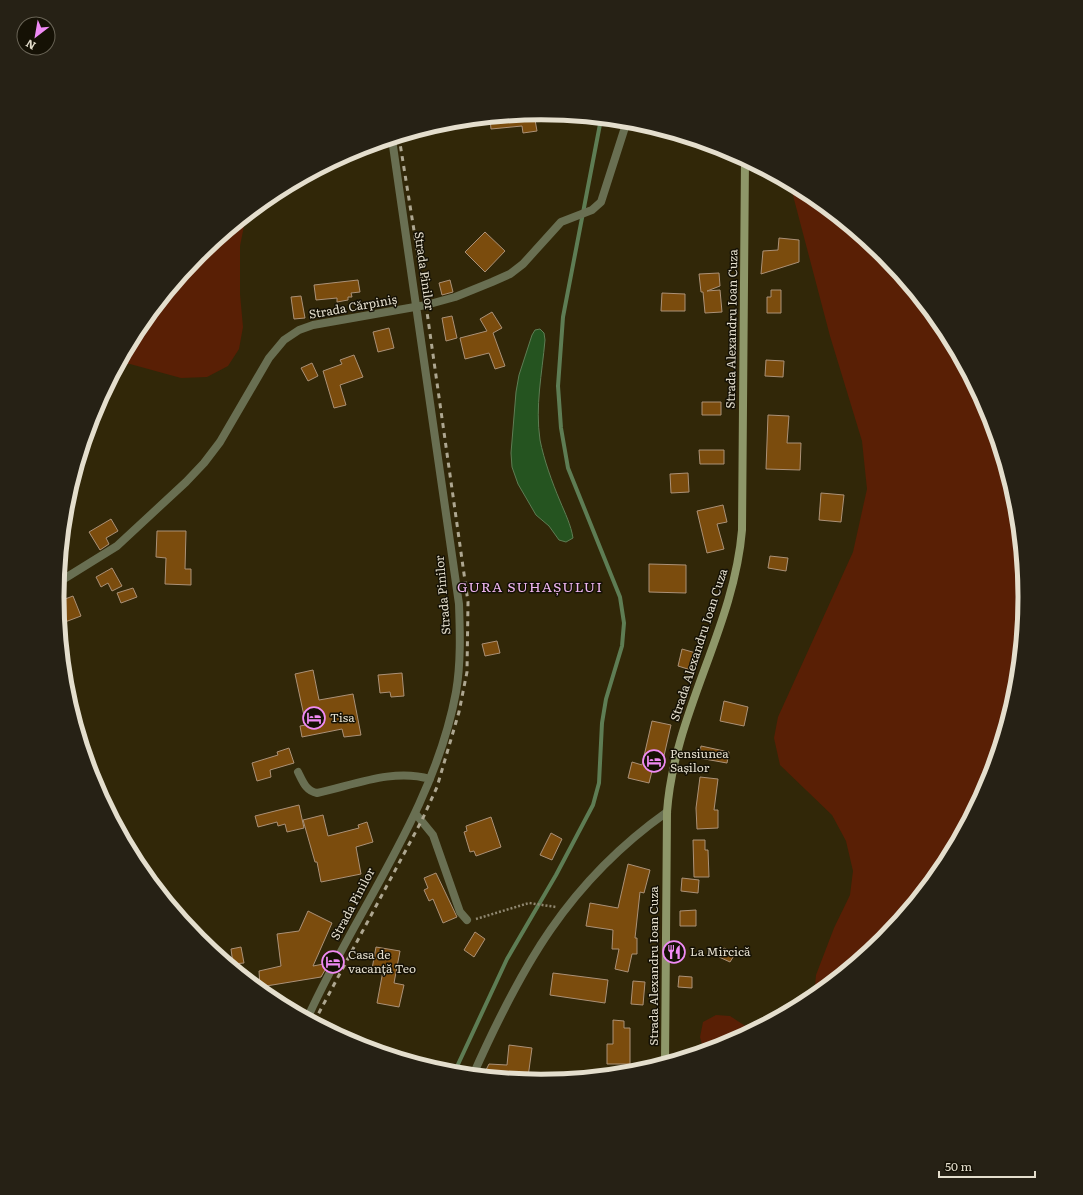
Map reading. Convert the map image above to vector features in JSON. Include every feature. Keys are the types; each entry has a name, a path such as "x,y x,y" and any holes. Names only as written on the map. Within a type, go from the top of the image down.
{"main road":[{"name":"Strada Alexandru Ioan Cuza","path":"665,1059 667,812 669,786 678,744 729,597 740,554 742,506 744,165"}],"street":[{"name":"Strada Cărpiniș","path":"65,578 117,546 204,463 220,442 268,358 284,340 299,330 313,325 417,307 455,297 510,274 527,260 555,227 568,219 592,210 601,202 625,127"},
{"name":"Strada Pinilor","path":"309,1015 415,813 430,779 446,734 456,691 460,627 459,604 393,144"},
{"path":"298,772 306,787 311,792 317,792 389,776 408,774 430,779"},
{"path":"475,1070 526,966 563,912 610,858 644,828 667,812"},
{"path":"415,813 433,835 460,912 467,920"}],"path":[{"path":"467,920 478,919 529,903 555,906"}],"shaded area":[{"path":"792,191 807,200 832,219 856,238 879,260 901,283 920,307 939,332 955,359 970,386 983,415 1003,474 1015,535 1019,598 1015,660 1010,691 994,751 970,809 939,863 901,912 856,957 815,989 816,975 834,928 850,895 853,871 846,841 832,815 780,765 774,738 778,717 853,552 867,489 862,441 830,336"},
{"path":"244,224 240,246 240,294 243,327 239,349 228,366 207,377 181,378 125,364 144,332 182,283 227,238"},
{"path":"540,329 544,333 545,340 538,415 540,440 548,471 568,519 572,533 573,538 566,542 559,540 549,526 536,515 518,484 512,467 511,453 516,392 519,375 532,335 535,330"},
{"path":"716,1015 730,1016 748,1028 703,1047 700,1037 703,1022"}],"building":[{"path":"535,120 537,131 523,133 522,126 491,129 490,123"},
{"path":"485,232 505,251 485,272 465,252"},
{"path":"779,238 799,240 799,262 761,274 763,251 778,250"},
{"path":"719,273 720,286 707,291 720,290 722,312 705,313 703,292 701,292 699,274"},
{"path":"358,280 360,292 351,293 352,297 348,297 348,300 337,302 337,298 316,300 314,285"},
{"path":"450,280 453,292 442,295 439,283"},
{"path":"771,290 781,290 781,313 767,313 767,297 771,297"},
{"path":"662,293 685,294 685,311 661,311"},
{"path":"301,296 305,318 294,319 291,297"},
{"path":"492,312 502,328 493,333 505,366 495,369 489,353 465,359 460,338 487,331 480,319"},
{"path":"452,316 457,338 446,341 442,318"},
{"path":"389,328 394,348 378,352 373,332"},
{"path":"354,355 363,377 340,385 346,405 334,408 323,371 342,364 340,360"},
{"path":"766,360 784,361 783,377 765,376"},
{"path":"312,363 318,376 308,381 301,368"},
{"path":"702,402 721,402 721,415 702,415"},
{"path":"768,415 789,416 787,443 801,443 800,470 766,469"},
{"path":"699,450 724,450 724,464 700,464"},
{"path":"688,473 689,492 671,493 670,474"},
{"path":"821,493 844,495 841,522 819,520"},
{"path":"723,505 727,522 717,524 724,549 707,553 697,511"},
{"path":"111,519 118,531 106,538 109,544 100,550 89,532"},
{"path":"157,531 186,531 185,569 191,569 191,585 165,584 166,558 156,557"},
{"path":"770,556 788,558 786,571 768,568"},
{"path":"649,564 686,565 686,593 649,592"},
{"path":"112,568 122,586 112,591 108,583 101,587 96,577"},
{"path":"133,588 137,597 121,603 117,593"},
{"path":"73,596 81,616 65,622 64,599"},
{"path":"497,641 500,653 485,656 482,644"},
{"path":"682,649 696,653 691,670 678,666"},
{"path":"313,670 319,700 353,694 361,735 344,737 342,729 302,737 300,726 306,725 295,674"},
{"path":"402,673 404,696 391,697 390,692 380,693 378,675"},
{"path":"724,701 748,707 744,726 720,721"},
{"path":"652,721 671,725 661,769 653,767 649,783 628,778 632,762 642,765"},
{"path":"701,746 729,752 727,763 699,758"},
{"path":"289,748 294,763 270,770 271,777 257,781 252,763 278,755 277,752"},
{"path":"700,777 718,779 714,810 718,810 718,828 697,829 696,808"},
{"path":"299,805 304,828 287,832 285,824 278,826 277,822 258,827 255,816"},
{"path":"323,815 328,836 359,828 358,825 367,822 373,842 356,847 361,874 321,882 317,862 315,862 303,820"},
{"path":"491,817 501,847 476,856 474,851 470,852 464,832 467,831 466,826"},
{"path":"551,833 562,839 552,860 540,855"},
{"path":"693,840 705,840 705,850 708,850 709,877 694,877"},
{"path":"628,864 650,870 644,893 640,892 635,938 637,938 637,954 632,954 628,972 615,969 619,949 612,949 613,930 586,926 590,903 618,908"},
{"path":"436,873 457,917 443,923 433,899 429,901 424,890 428,888 424,878"},
{"path":"682,878 699,880 698,893 681,891"},
{"path":"696,910 696,926 680,926 680,911"},
{"path":"308,911 332,923 313,966 329,963 321,977 265,986 260,983 259,971 281,966 277,934 299,931"},
{"path":"475,932 485,939 474,957 464,950"},
{"path":"241,947 244,963 236,964 233,961 231,949"},
{"path":"376,947 400,951 394,983 404,985 399,1007 377,1003 383,971 372,969"},
{"path":"724,948 735,954 730,962 719,957"},
{"path":"553,973 608,980 605,1003 550,995"},
{"path":"679,976 692,977 692,988 678,987"},
{"path":"633,981 645,982 643,1005 631,1004"},
{"path":"613,1020 624,1021 624,1028 630,1028 630,1064 607,1064 607,1044 613,1044"},
{"path":"509,1045 532,1048 528,1075 485,1072 489,1064 507,1065"}],"waterway":[{"path":"457,1067 507,959 556,875 593,805 599,783 602,723 606,699 622,646 624,623 620,597 568,468 561,428 558,386 563,317 600,124"}],"railway":[{"path":"316,1018 422,820 437,787 459,712 467,672 468,602 426,305 400,141"}],"place":[{"name":"Tisa","path":"314,718"},
{"name":"Pensiunea Sașilor","path":"654,761"},
{"name":"La Mircică","path":"674,952"},
{"name":"Casa de vacanță Teo","path":"333,962"}],"district":[{"name":"GURA SUHAȘULUI","path":"530,587"}]}
